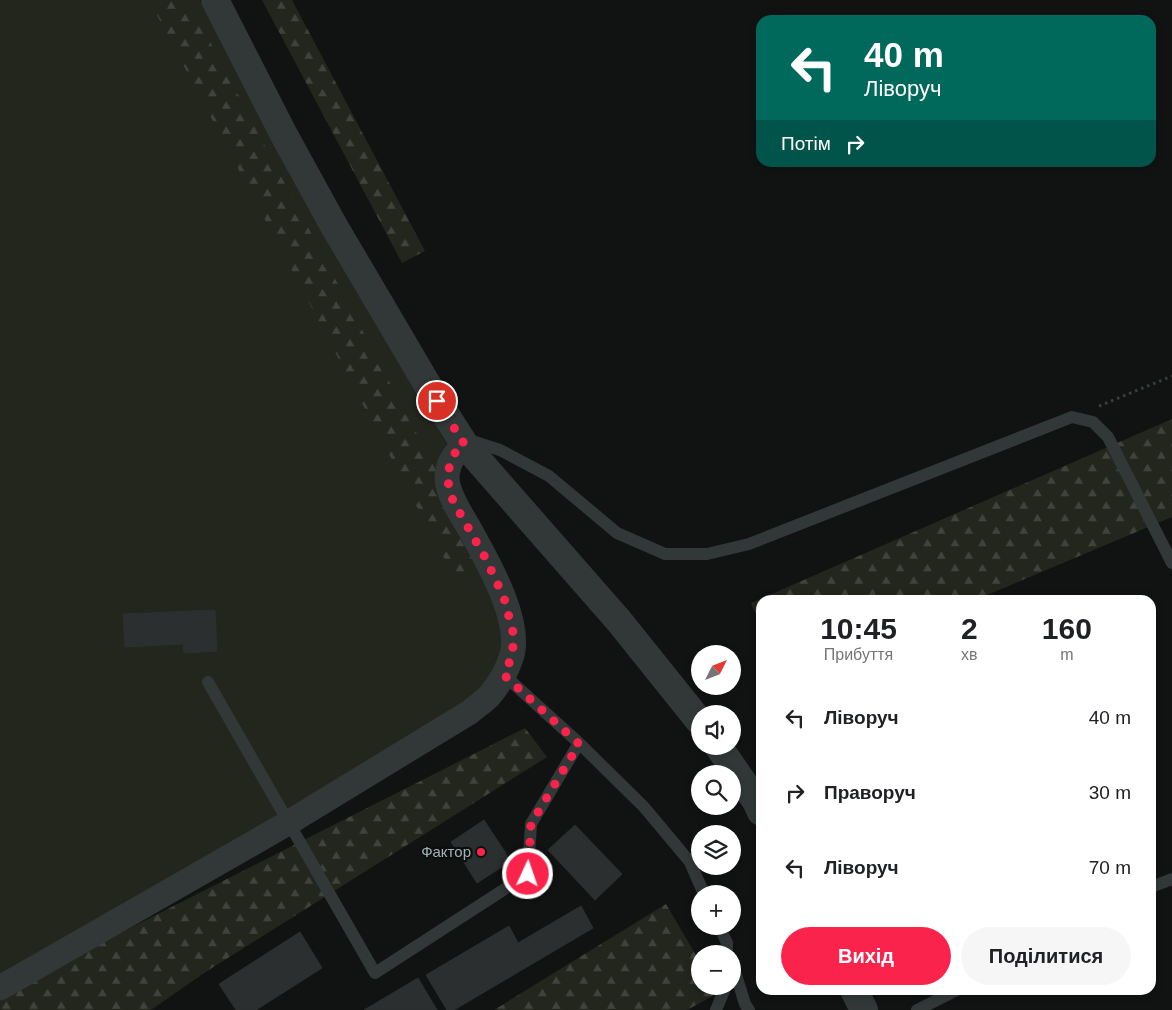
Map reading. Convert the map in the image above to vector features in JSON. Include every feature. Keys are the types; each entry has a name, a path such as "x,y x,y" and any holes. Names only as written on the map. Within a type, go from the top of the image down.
{"street":[{"path":"215,0 284,135 334,226 465,445 619,621 691,711"},
{"path":"0,988 288,823 470,712 491,694 504,675 512,656 514,636 504,598 486,559 453,501 447,478 455,453 465,445"},
{"path":"724,755 756,801"},
{"path":"856,995 864,1010"}],"lane":[{"path":"465,445 475,442 500,450 549,476 617,533 665,554 706,554 749,544 1072,417 1093,422 1108,437 1172,563"},
{"path":"504,675 644,807 690,862 700,885"},
{"path":"208,682 375,973 528,874 531,824 579,744"},
{"path":"1156,885 1172,879"},
{"path":"741,991 749,1010"},
{"path":"716,1010 722,995"},
{"path":"917,1010 947,995"}],"path":[{"path":"1072,417 1172,376"}],"green space":[{"path":"0,0 200,0 271,136 454,452 453,501 515,637 470,712 0,988"},
{"path":"149,0 188,0 484,561 454,577"},
{"path":"262,0 292,0 425,251 402,263"},
{"path":"1172,419 1172,517 987,595 769,595"},
{"path":"756,601 756,614 751,603"},
{"path":"525,728 547,757 204,973 151,1010 0,1010 0,994"},
{"path":"666,904 691,947 691,995 714,995 687,1010 494,1010"}],"building":[{"path":"215,610 217,651 184,653 183,644 125,647 123,614"},
{"name":"Фактор","path":"484,820 511,861 477,883 451,842"},
{"path":"575,825 622,874 595,900 548,850"},
{"path":"581,906 593,928 454,1010 447,1010 426,975 509,926 518,943"},
{"path":"300,932 322,968 256,1010 236,1010 219,984"},
{"path":"418,978 437,1010 364,1010"}],"place":[{"name":"Фактор","path":"481,852"}],"route":[{"path":"437,401 465,445 455,453 447,478 453,501 486,559 504,598 514,636 512,656 504,675 579,744 531,824 528,874"}]}
